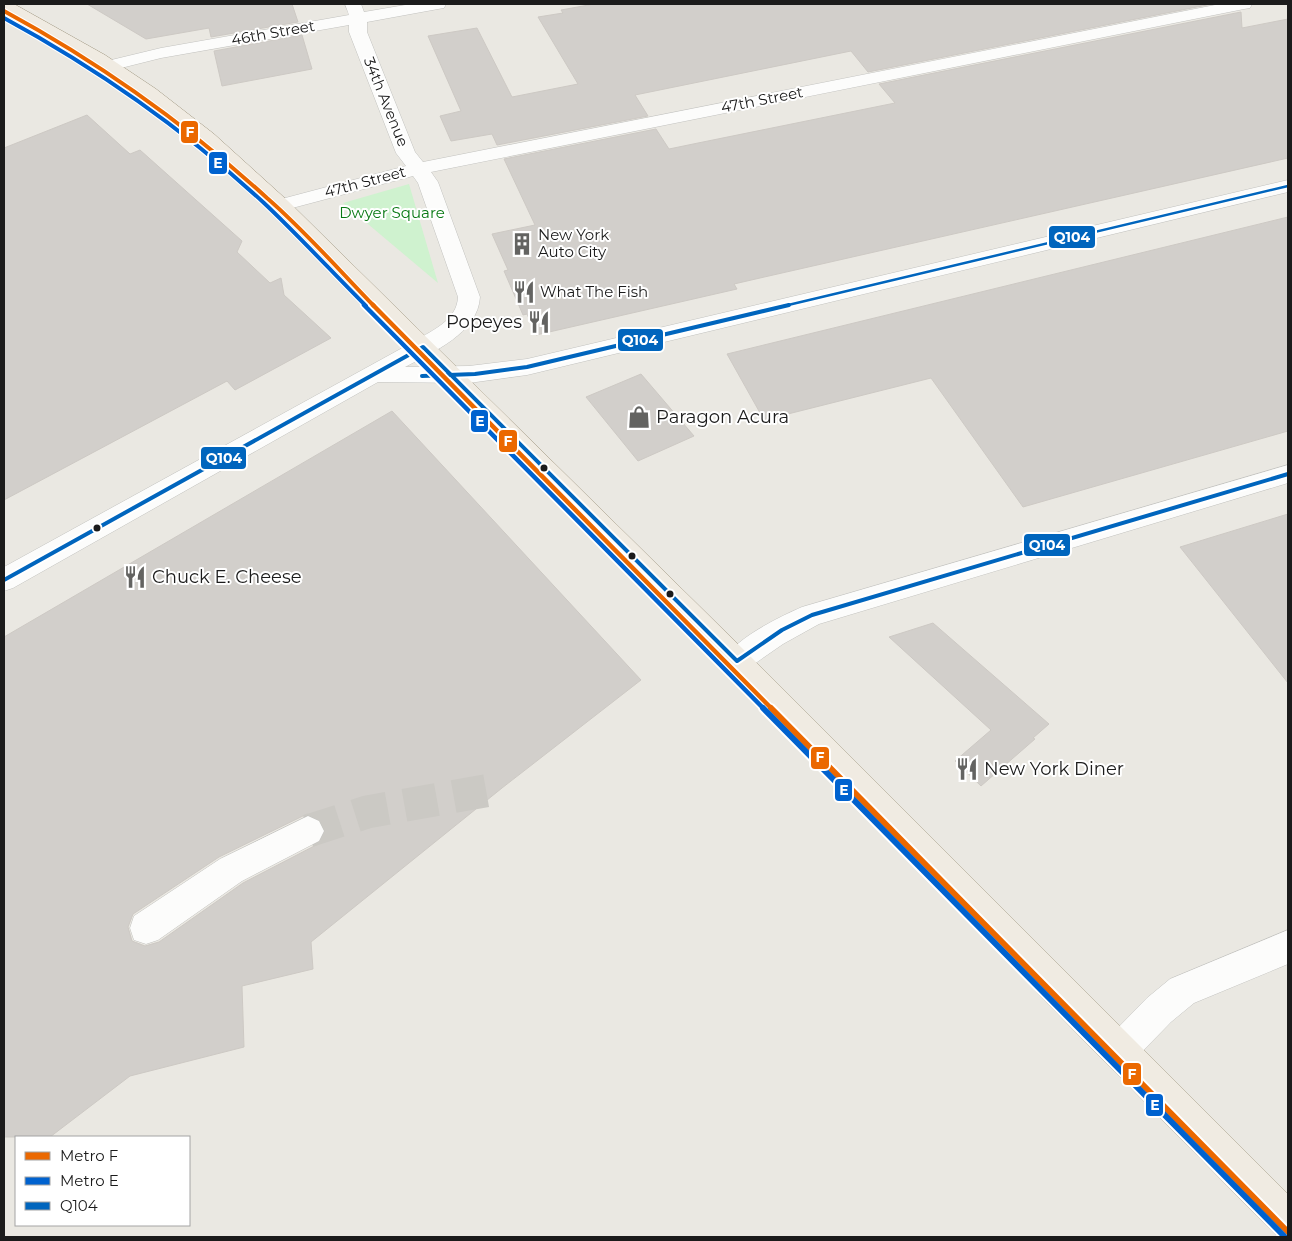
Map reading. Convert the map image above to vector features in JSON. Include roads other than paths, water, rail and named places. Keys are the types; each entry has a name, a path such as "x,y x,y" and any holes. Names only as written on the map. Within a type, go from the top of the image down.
{"main road":[{"path":"4,5 109,66 156,98 204,135 281,205 737,661 1070,1002 1120,1050 1288,1221"}],"street":[{"name":"46th Street","path":"109,66 355,10 438,4"},
{"name":"47th Street","path":"281,205 377,177 418,168 1244,4"},
{"name":"34th Avenue","path":"355,10 358,32 406,153 428,182 470,304 466,314 458,322 423,347"},
{"path":"374,374 451,377 498,373 528,367 1288,186"},
{"path":"4,580 423,347"},
{"path":"737,661 778,632 812,615 1288,474"},
{"path":"146,928 232,870 308,831"},
{"path":"1120,1050 1159,1010 1182,991 1288,947"}],"tunnel":[{"path":"308,831 367,812 502,788"}],"metro line":[{"name":"F","path":"4,11 76,52 143,96 206,145 269,199 1288,1232"},
{"name":"E","path":"4,18 108,79 203,150 265,204 1284,1236"}],"place":[{"name":"New York Auto City","path":"522,244"},
{"name":"What The Fish","path":"524,292"},
{"name":"Popeyes","path":"539,322"},
{"name":"Paragon Acura","path":"639,417"},
{"name":"Chuck E. Cheese","path":"135,577"},
{"name":"New York Diner","path":"967,769"}],"park label":[{"name":"Dwyer Square","path":"392,213"}]}
